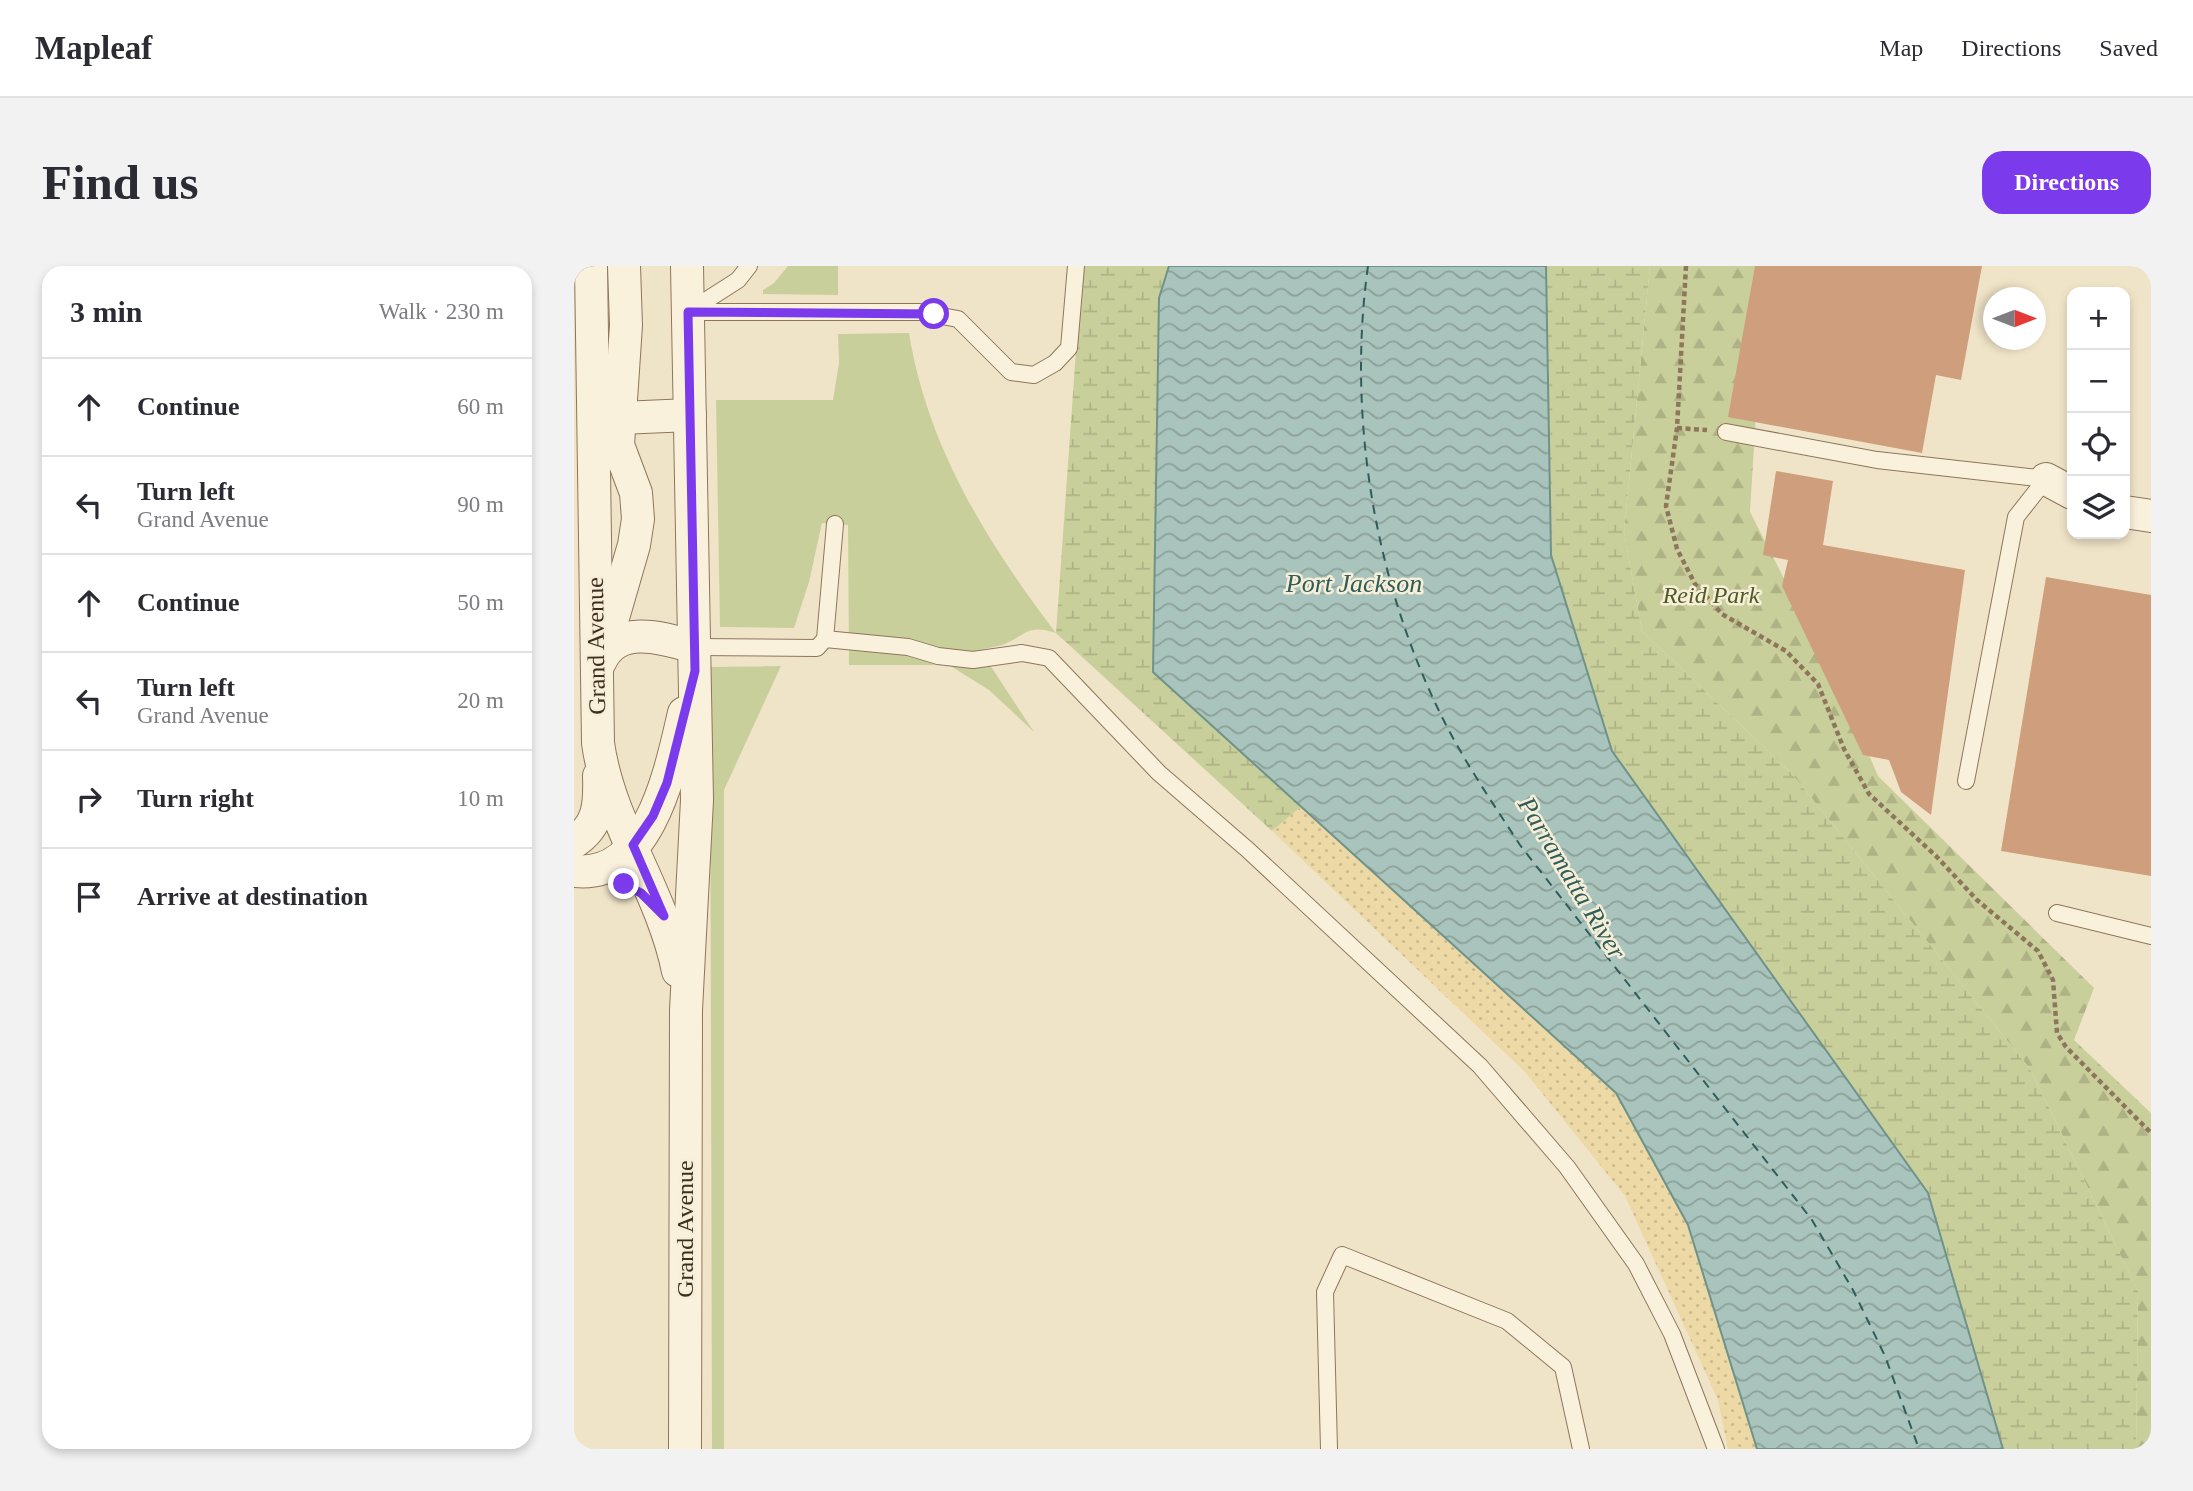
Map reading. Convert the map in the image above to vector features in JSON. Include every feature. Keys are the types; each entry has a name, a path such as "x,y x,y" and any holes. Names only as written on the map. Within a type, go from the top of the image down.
{"street":[{"name":"Grand Avenue","path":"591,266 606,419 598,743 606,779 664,916 685,1010"},
{"path":"599,668 637,531 636,493 606,419 625,347 624,266"},
{"name":"Grand Avenue","path":"685,1449 685,1010 697,800 687,266"},
{"path":"606,419 690,415"},
{"path":"2130,513 2151,516"},
{"path":"574,871 595,872 616,862 633,845 653,816 667,783 695,659 653,637 632,637 610,646 599,668"},
{"path":"574,842 589,831 598,814 598,743"},
{"path":"574,871 613,880 634,889 664,916"}],"lane":[{"path":"725,288 733,266"},
{"path":"688,312 738,280 749,266"},
{"path":"688,312 920,312 958,318 987,351 1011,372 1034,375 1055,362 1069,348 1076,266"},
{"path":"1726,432 1877,460 2059,486"},
{"path":"1966,781 2016,517 2059,486"},
{"path":"695,659 817,648 825,639 835,524"},
{"path":"825,639 896,645 938,656 973,660 1021,653 1049,658 1158,773 1248,850 1480,1066 1567,1167 1636,1264 1672,1334 1716,1449"},
{"path":"2057,913 2151,936"},
{"path":"1329,1449 1325,1292 1342,1255 1507,1321 1563,1367 1581,1449"}],"path":[{"path":"1686,266 1677,428 1666,506 1677,550 1695,584 1722,614 1786,651 1818,684 1844,749 1869,794 1936,856 1978,900 2038,951 2053,980 2057,1032 2066,1048 2151,1133"},
{"path":"1677,428 1726,432"}],"green space":[{"path":"788,266 838,266 838,295 763,294 763,290 774,283"},
{"path":"1082,266 1169,266 1159,298 1153,672 1303,805 1272,831 1056,633"},
{"path":"1546,266 1650,266 1624,532 1642,631 1792,774 2030,1069 2138,1291 2136,1449 2003,1449 1928,1193 1612,751 1551,555"},
{"name":"Reid Park","path":"1650,266 1765,266 1750,512 1844,696 1878,776 2094,988 2074,1040 2151,1113 2151,1449 2136,1449 2138,1291 2030,1069 1792,774 1642,631 1624,532"},
{"path":"909,333 918,375 945,454 984,529 1056,633 1032,630 1002,645 980,650 1034,732 989,690 949,665 849,665 848,525 822,523 809,582 794,628 720,627 716,400 833,400 839,363 838,334"},
{"path":"781,666 724,790 724,1449 712,1449 710,667"}],"sand":[{"path":"1303,805 1616,1093 1688,1225 1757,1449 1728,1449 1718,1400 1625,1196 1525,1072 1272,831"}],"water":[{"name":"Port Jackson","path":"1169,266 1546,266 1551,555 1612,751 1928,1193 2003,1449 1757,1449 1688,1225 1616,1093 1153,672 1159,298"}],"building":[{"path":"1755,266 1982,266 1961,380 1936,375 1922,453 1728,417"},
{"path":"1776,471 1833,481 1823,545 1965,570 1931,815 1901,792 1889,760 1863,755 1782,586 1788,560 1763,555"},
{"path":"2046,577 2151,595 2151,876 2001,851"}],"ferry route":[{"path":"1368,266 1362,322 1361,380 1371,495 1398,607 1417,661 1440,713 1468,764 1520,845 1812,1220 1853,1290 1885,1356 1919,1449"}],"route":[{"path":"624,884 641,893 664,916 633,845 653,816 667,783 695,671 688,312 934,314"}],"water label":[{"name":"Parramatta River","path":"1572,878"}]}
